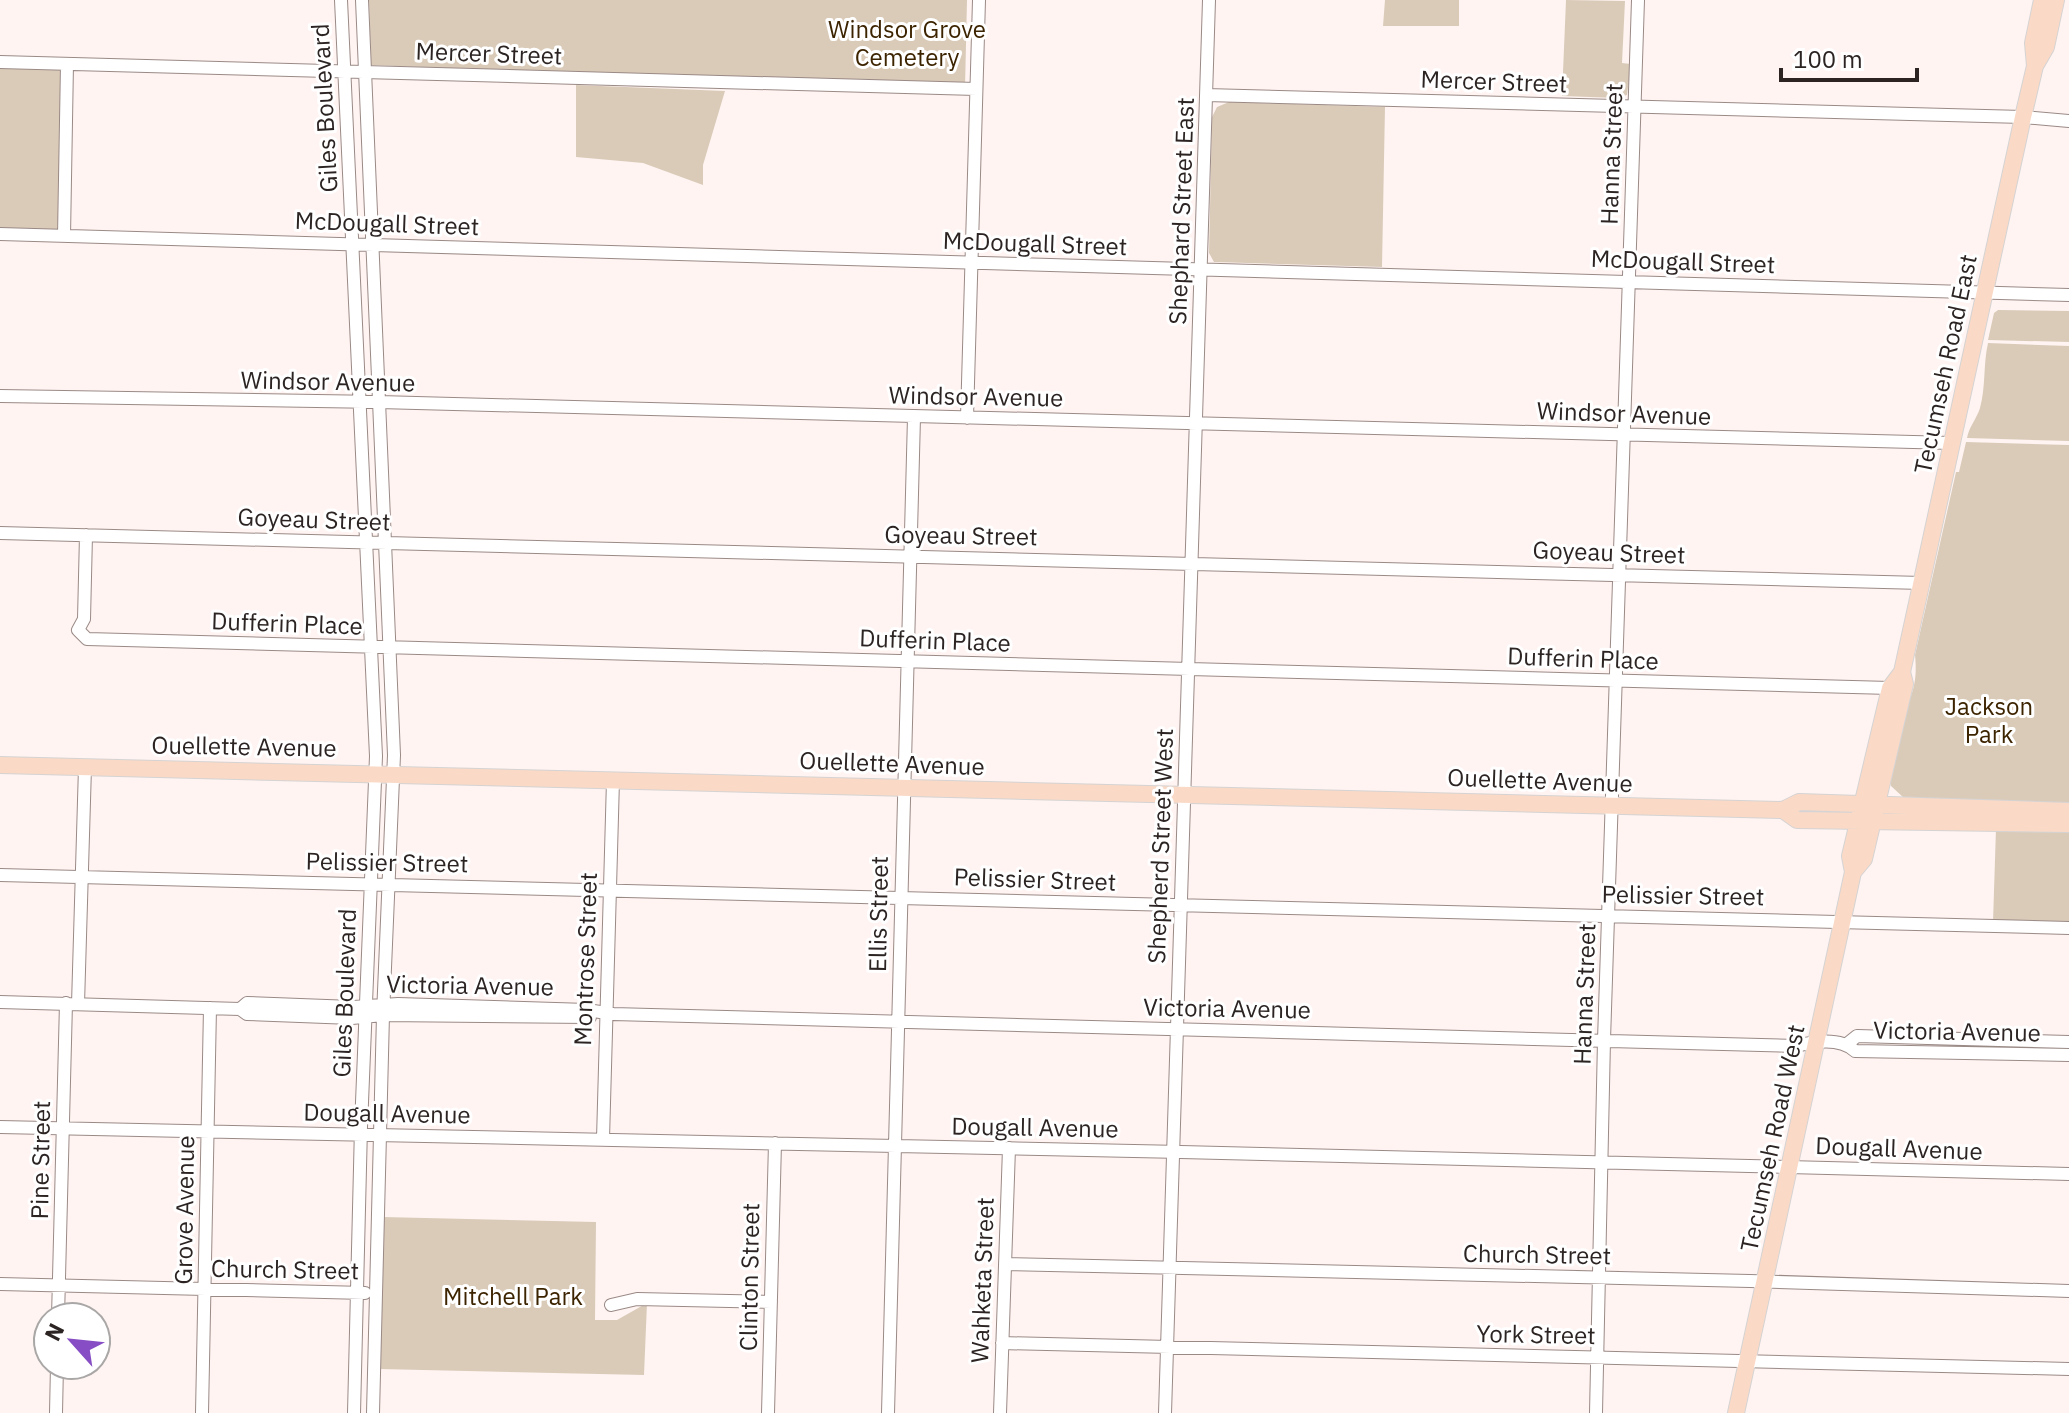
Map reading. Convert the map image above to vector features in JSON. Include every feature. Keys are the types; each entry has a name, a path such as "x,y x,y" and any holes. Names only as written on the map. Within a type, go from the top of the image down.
{"main road":[{"name":"Tecumseh Road East","path":"2035,66 2033,43 2042,0"},
{"name":"Tecumseh Road East","path":"1865,823 1890,688 1902,672 2023,117 2035,66 2046,47 2056,0"},
{"name":"Tecumseh Road East","path":"1869,806 1905,684 1902,672"},
{"name":"Ouellette Avenue","path":"0,765 1783,810 1799,802 2069,811"},
{"name":"Ouellette Avenue","path":"1783,810 1797,820 2069,824"},
{"name":"Tecumseh Road West","path":"1736,1413 1853,872 1850,856 1865,823"}],"street":[{"name":"Giles Boulevard","path":"341,0 376,756 354,1413"},
{"name":"Giles Boulevard","path":"362,0 394,773 383,1009 373,1413"},
{"path":"967,418 979,0"},
{"name":"Shephard Street East","path":"1197,424 1209,0"},
{"name":"Hanna Street","path":"1596,1413 1604,1040 1638,0"},
{"name":"Mercer Street","path":"0,62 976,89"},
{"path":"64,236 67,64"},
{"name":"Mercer Street","path":"1206,95 2023,117 2069,121"},
{"name":"McDougall Street","path":"0,234 2069,295"},
{"name":"Windsor Avenue","path":"0,396 379,402 1952,443"},
{"name":"Ellis Street","path":"888,1413 914,417"},
{"name":"Shepherd Street West","path":"1165,1413 1197,424"},
{"name":"Goyeau Street","path":"0,533 1922,583"},
{"name":"Dufferin Place","path":"86,535 84,619 78,630 87,639 1890,688"},
{"name":"Pine Street","path":"59,1301 63,1128 82,877 85,767"},
{"name":"Montrose Street","path":"603,1139 613,780"},
{"name":"Pelissier Street","path":"0,875 2069,928"},
{"name":"Victoria Avenue","path":"0,1002 240,1009 247,1014 383,1009 585,1018 605,1014 1796,1046 1817,1041 1847,1044 1855,1051 2069,1055"},
{"name":"Grove Avenue","path":"202,1413 210,1008"},
{"name":"Victoria Avenue","path":"1847,1044 1857,1036 2069,1042"},
{"name":"Dougall Avenue","path":"0,1127 2069,1174"},
{"name":"Clinton Street","path":"768,1413 775,1143"},
{"name":"Wahketa Street","path":"1000,1413 1009,1148"},
{"name":"Church Street","path":"1005,1264 2069,1291"},
{"name":"Church Street","path":"0,1284 376,1293"},
{"path":"611,1305 637,1299 771,1302"},
{"name":"York Street","path":"1002,1343 2069,1369"},
{"path":"56,1413 57,1381"}],"green space":[{"name":"Windsor Grove Cemetery","path":"369,0 967,0 965,88 371,65"},
{"path":"1385,0 1459,0 1459,26 1383,26"},
{"path":"1566,0 1625,1 1622,63 1631,64 1627,95 1616,98 1562,96"},
{"path":"0,62 67,64 57,236 0,234"},
{"path":"576,85 725,91 703,165 703,185 643,163 576,157"},
{"path":"1229,102 1385,107 1382,267 1214,262 1209,253 1212,117 1217,107"},
{"path":"1998,310 2069,311 2069,342 1988,340 1994,313"},
{"path":"1988,343 2069,346 2069,441 1967,438 1982,400"},
{"name":"Jackson Park","path":"1966,442 2069,445 2069,805 1904,798 1891,786 1898,736 1915,682 1915,655 1956,472 1959,472"},
{"path":"1996,828 2069,830 2069,924 1993,922"},
{"name":"Mitchell Park","path":"383,1217 596,1222 595,1320 617,1320 647,1303 644,1375 379,1369"}]}
